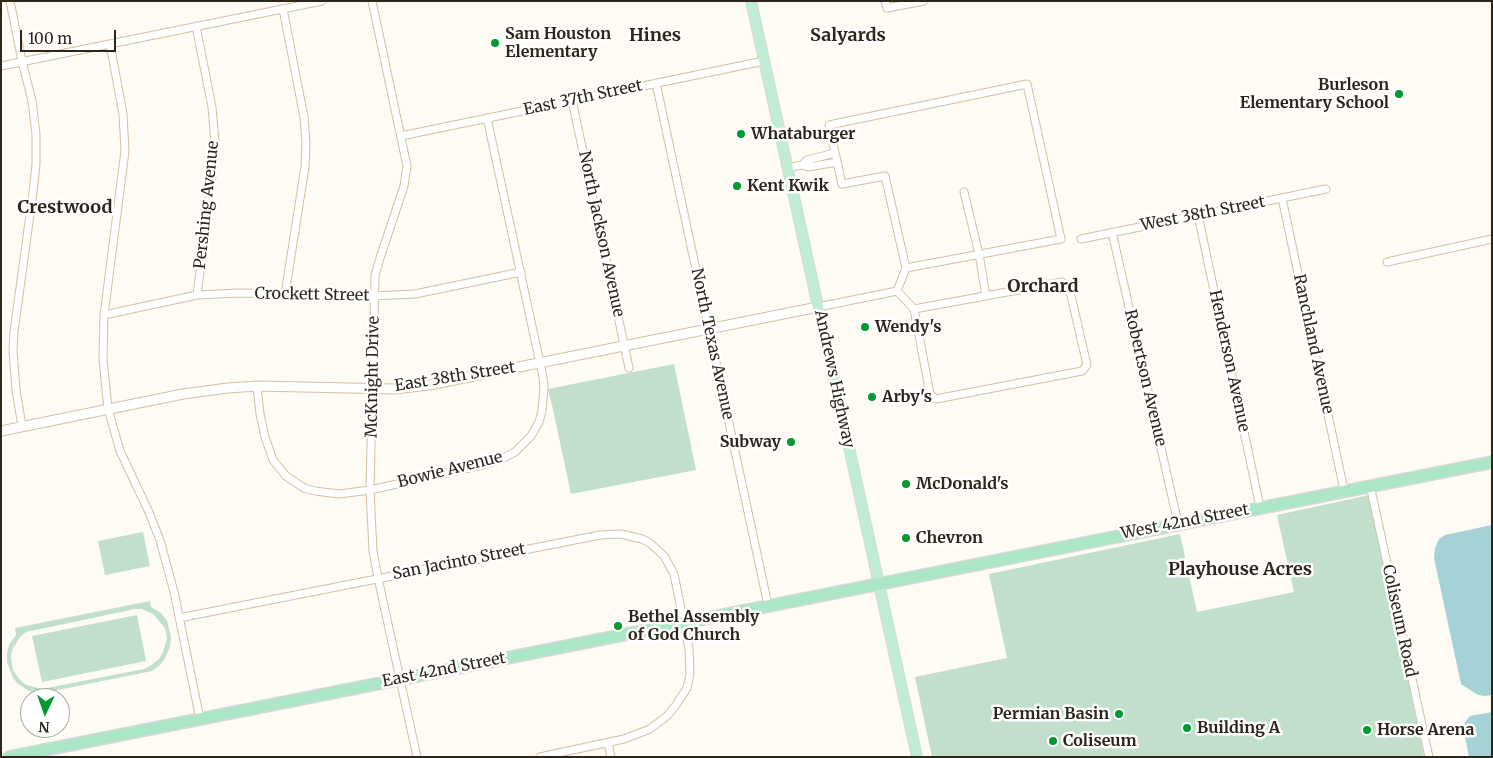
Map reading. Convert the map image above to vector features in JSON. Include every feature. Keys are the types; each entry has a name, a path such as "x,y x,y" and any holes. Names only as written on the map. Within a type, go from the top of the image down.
{"highway":[{"name":"West 42nd Street","path":"879,583 1492,462"},
{"name":"East 42nd Street","path":"9,757 55,752 200,719 879,583"}],"main road":[{"name":"Andrews Highway","path":"751,1 917,757"}],"street":[{"path":"10,1 33,107 36,149 33,192 13,351 16,390 22,426"},
{"path":"1,66 322,1"},
{"name":"McKnight Drive","path":"372,1 406,161 406,176 375,275 370,490 373,551 417,757"},
{"path":"886,5 924,1"},
{"path":"284,9 304,117 306,142 305,167 285,294"},
{"name":"Pershing Avenue","path":"196,26 212,107 215,142 197,295"},
{"path":"110,44 123,114 126,151 104,315 103,360 108,409 121,453 160,540 170,575 200,719"},
{"name":"East 37th Street","path":"402,136 764,61"},
{"name":"North Texas Avenue","path":"656,83 768,605"},
{"path":"897,291 906,268 885,176 842,184 829,125 1027,84 1061,239 906,268"},
{"name":"North Jackson Avenue","path":"572,100 629,368"},
{"name":"Bowie Avenue","path":"257,386 260,414 269,452 279,468 286,476 304,488 325,493 370,490 487,464 515,452 531,436 539,422 542,411 544,388 541,363 487,118"},
{"path":"802,165 807,160 835,153"},
{"path":"787,168 802,165 808,167 837,162"},
{"name":"West 38th Street","path":"1081,239 1326,189"},
{"path":"964,192 979,254 986,296"},
{"name":"Ranchland Avenue","path":"1282,198 1344,490"},
{"name":"Henderson Avenue","path":"1198,215 1260,507"},
{"name":"Robertson Avenue","path":"1112,232 1178,523"},
{"path":"1387,262 1492,239"},
{"name":"Crockett Street","path":"104,315 197,295 238,293 374,296 415,294 521,272"},
{"path":"897,291 914,309 930,394 936,399 1082,371 1087,365 1070,287 1062,282 914,309"},
{"path":"818,307 897,291"},
{"name":"East 38th Street","path":"1,431 204,391 257,386 394,389 429,385 818,307"},
{"name":"Coliseum Road","path":"1370,485 1429,757"},
{"name":"San Jacinto Street","path":"179,618 600,535 622,534 642,539 650,543 664,556 674,574 690,663 689,679 683,696 667,716 650,729 637,735 540,757"},
{"path":"608,743 611,757"}],"green space":[{"path":"674,364 696,470 571,494 548,389"},
{"path":"1369,495 1424,757 932,757 915,677 1007,658 989,574 1180,534 1197,612 1294,592 1277,515"},
{"path":"143,532 150,566 105,575 98,541"},
{"path":"150,601 151,607 161,613 167,621 171,637 170,647 165,658 152,671 68,688 47,688 144,669 150,666 160,658 163,652 167,639 165,628 153,614 142,609 135,609 26,632 20,637 12,650 11,657 13,670 20,680 26,685 38,688 24,688 13,678 7,662 9,645 16,635 15,628"},
{"path":"137,615 146,661 42,682 32,636"}],"water":[{"path":"1492,525 1492,695 1485,696 1478,695 1461,684 1434,558 1435,548 1439,539 1445,535"},
{"path":"1492,712 1492,757 1469,757 1463,727 1465,722 1470,716"}],"place":[{"name":"Sam Houston Elementary","path":"495,43"},
{"name":"Burleson Elementary School","path":"1399,94"},
{"name":"Whataburger","path":"741,134"},
{"name":"Kent Kwik","path":"737,186"},
{"name":"Wendy's","path":"865,327"},
{"name":"Arby's","path":"872,397"},
{"name":"Subway","path":"791,442"},
{"name":"McDonald's","path":"906,484"},
{"name":"Chevron","path":"906,538"},
{"name":"Bethel Assembly of God Church","path":"618,626"},
{"name":"Permian Basin","path":"1119,714"},
{"name":"Building A","path":"1187,728"},
{"name":"Horse Arena","path":"1367,730"},
{"name":"Coliseum","path":"1053,741"}],"district":[{"name":"Hines","path":"655,36"},
{"name":"Salyards","path":"848,36"},
{"name":"Crestwood","path":"65,208"},
{"name":"Orchard","path":"1043,287"},
{"name":"Playhouse Acres","path":"1240,570"}]}
